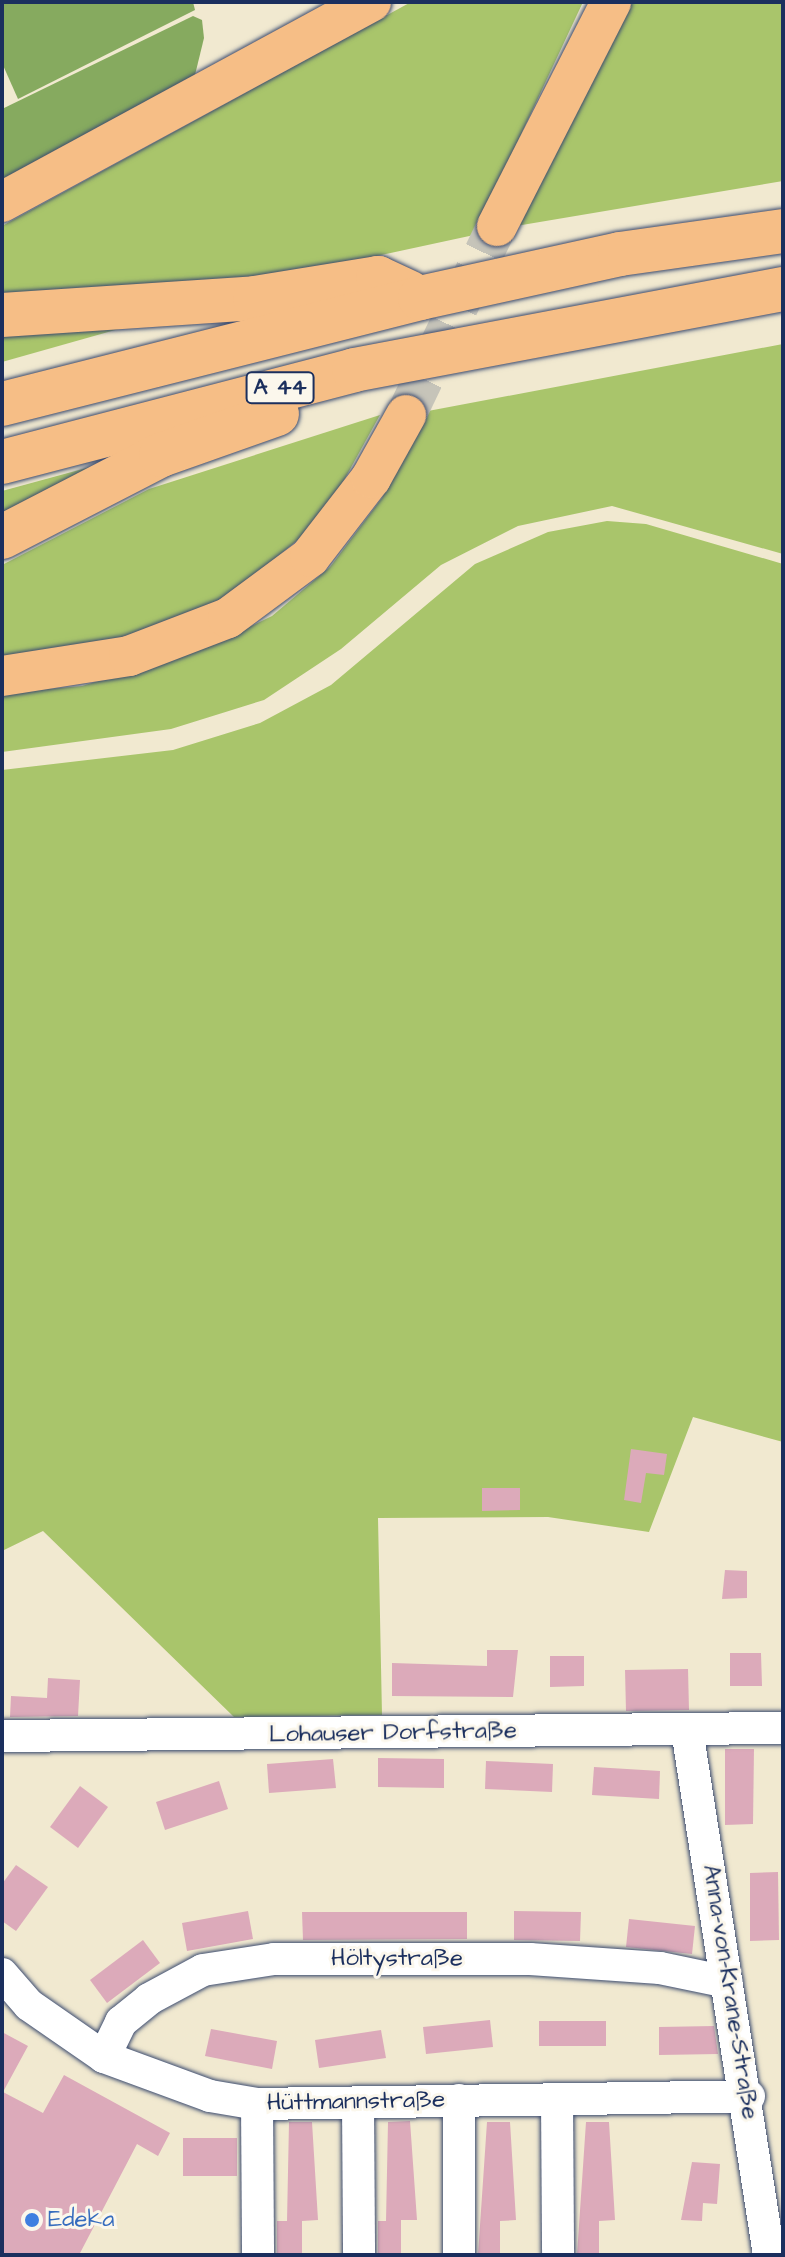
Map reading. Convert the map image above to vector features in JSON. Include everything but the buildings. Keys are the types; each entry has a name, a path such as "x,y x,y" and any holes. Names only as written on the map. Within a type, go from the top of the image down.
{"highway":[{"name":"A 44","path":"2,404 420,298 620,254 783,231"},
{"path":"2,315 255,298 378,278 420,298"},
{"name":"A 44","path":"2,462 260,392 561,328 783,289"},
{"path":"2,537 161,455 281,412 482,361 561,328"}],"main road":[{"path":"2,202 371,2"},
{"path":"497,226 611,2"},
{"path":"2,676 129,656 228,618 310,557 371,478 406,415"}],"street":[{"name":"Lohauser Dorfstraße","path":"2,1736 783,1728"},
{"name":"Anna-von-Krane-Straße","path":"687,1730 727,1982 749,2096 769,2255"},
{"name":"Höltystraße","path":"104,2057 121,2022 149,1999 203,1970 274,1959 530,1959 660,1968 727,1982"},
{"name":"Hüttmannstraße","path":"2,1974 29,2005 104,2057 165,2083 257,2104 749,2096"},
{"path":"459,2100 459,2255"},
{"path":"557,2100 558,2255"},
{"path":"358,2103 359,2255"},
{"path":"257,2104 258,2255"}],"green space":[{"path":"4,2 193,2 195,10 18,99 2,63"},
{"path":"411,2 583,2 474,235 270,279 2,297 2,226"},
{"path":"629,2 783,2 783,181 516,226"},
{"path":"193,16 202,20 204,38 194,79 2,186 2,109"},
{"path":"140,323 2,362 2,330"},
{"path":"783,344 783,554 612,506 518,526 441,565 341,649 264,700 171,729 2,752 2,693 82,686 208,647 272,616 330,567 382,498 428,411"},
{"path":"380,415 322,520 212,610 131,640 2,660 2,565 149,489"},
{"path":"145,452 2,527 2,491"},
{"path":"607,521 646,524 783,564 783,1442 693,1417 649,1532 548,1517 378,1518 382,1715 234,1717 43,1531 2,1551 2,770 173,750 260,723 331,685 475,564 548,532"}],"tunnel":[{"path":"406,415 497,226"}],"place":[{"name":"Edeka","path":"32,2220"}]}
